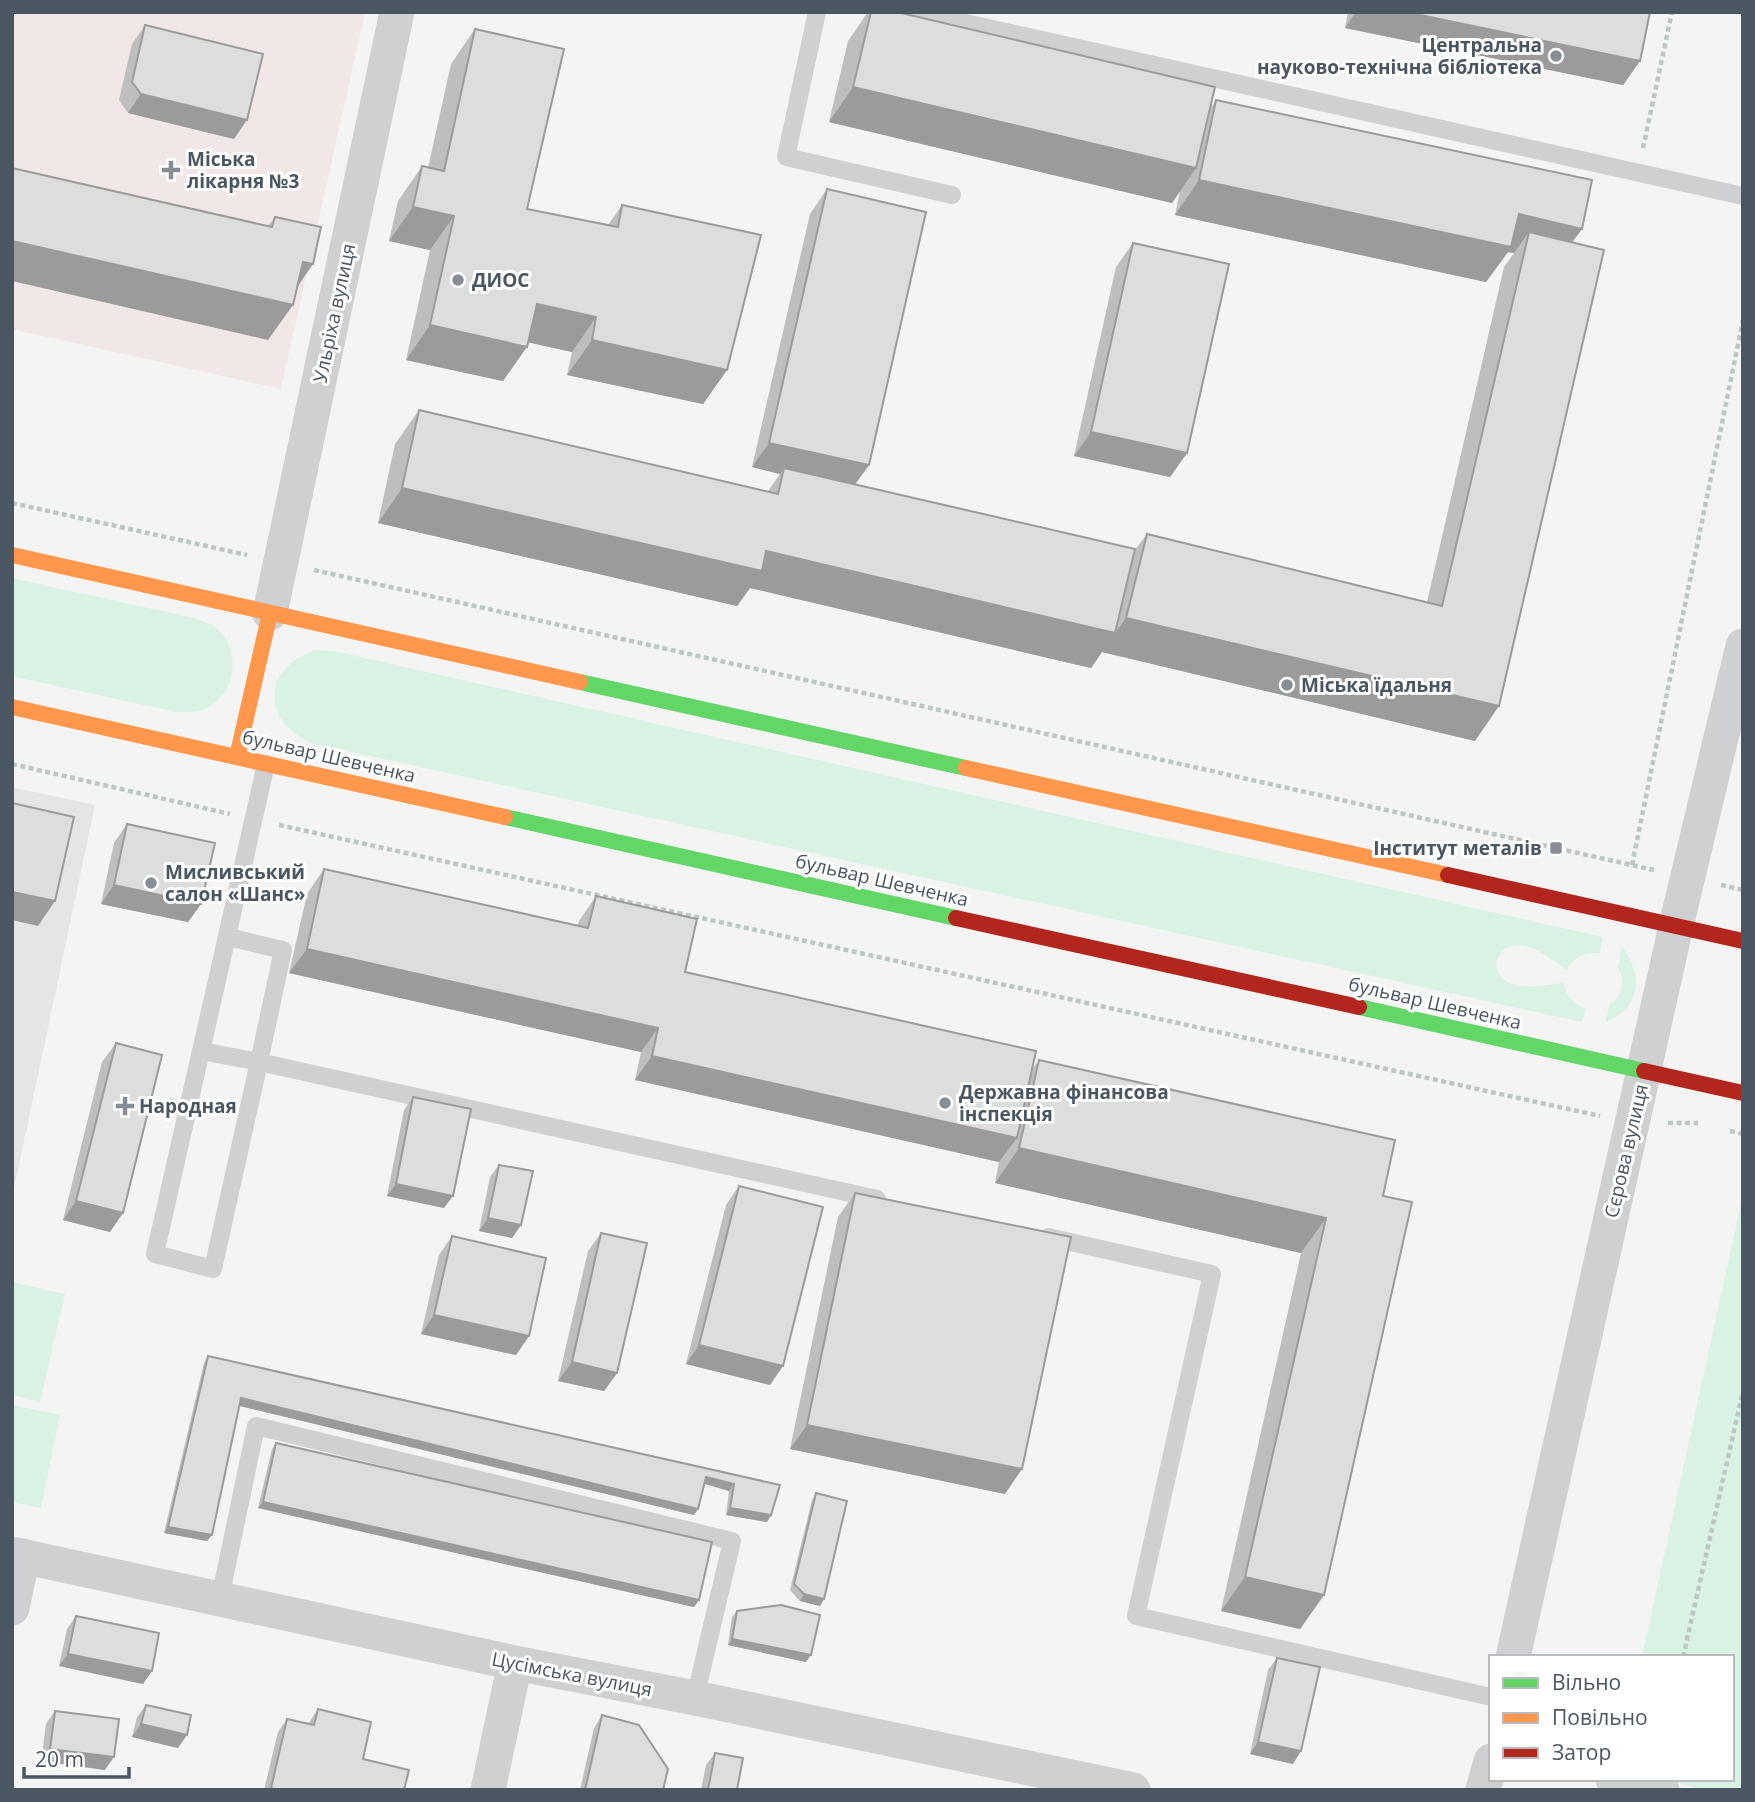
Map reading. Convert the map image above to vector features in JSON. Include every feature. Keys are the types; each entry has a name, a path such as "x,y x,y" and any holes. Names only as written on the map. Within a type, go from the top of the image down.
{"main road":[{"path":"12,555 1743,940"},
{"path":"237,757 270,613"},
{"name":"бульвар Шевченка","path":"12,707 1743,1093"}],"street":[{"name":"Ульріха вулиця","path":"270,613 397,12"},
{"name":"Сєрова вулиця","path":"1513,1655 1676,926 1743,646"},
{"name":"Цусімська вулиця","path":"18,1555 515,1663 695,1698 993,1775 1133,1790"},
{"path":"12,1608 18,1555"},
{"path":"488,1790 515,1663"},
{"path":"1482,1790 1489,1767"},
{"path":"1622,1781 1662,1790"}],"lane":[{"path":"817,12 786,158 953,195"},
{"path":"915,12 1743,196"},
{"path":"228,937 283,950 213,1269 155,1254 266,764"},
{"path":"201,1051 899,1204"},
{"path":"1035,1234 1212,1274 1136,1616 1489,1697"},
{"path":"220,1598 256,1426 732,1541 695,1698"}],"path":[{"path":"1638,173 1672,12"},
{"path":"1632,865 1743,320"},
{"path":"12,503 1743,890"},
{"path":"12,764 1632,1122 1698,1123 1709,1126"},
{"path":"1720,1129 1743,1134"},
{"path":"1683,1655 1743,1391"}],"shaded area":[{"name":"Міська лікарня №3","path":"12,12 365,12 281,389 12,329"},
{"path":"12,787 95,805 12,1198"}],"green space":[{"path":"12,578 198,619 212,625 223,635 232,656 226,690 205,709 176,712 12,676"},
{"path":"315,650 334,651 1603,937 1600,953 1581,956 1573,961 1567,970 1545,954 1521,945 1504,949 1496,961 1498,972 1512,984 1533,986 1564,983 1571,999 1586,1009 1582,1022 311,743 294,733 283,721 276,708 274,695 277,681 285,669 298,658"},
{"path":"1622,947 1634,968 1635,989 1626,1008 1606,1022 1609,1005 1617,998 1621,989 1622,978 1618,967"},
{"path":"1743,1194 1743,1790 1705,1790 1668,1781 1734,1781 1734,1655 1642,1655"},
{"path":"12,1282 65,1294 40,1402 12,1395"},
{"path":"12,1405 60,1415 41,1508 12,1502"}],"building":[{"path":"871,12 897,12 1215,87 1196,168 853,87"},
{"path":"1406,12 1650,12 1640,61"},
{"path":"145,25 263,54 247,120 141,94 132,82"},
{"path":"475,29 564,49 527,209 618,227 622,205 761,235 727,370 592,340 596,317 537,304 527,347 430,325 454,216 413,207 422,166 444,171"},
{"path":"1216,100 1592,180 1582,229 1519,214 1511,247 1199,180"},
{"path":"12,168 272,227 275,217 321,227 313,264 303,262 293,305 12,241"},
{"path":"827,189 926,212 869,465 769,443"},
{"path":"1529,232 1604,250 1499,706 1126,618 1147,534 1442,606"},
{"path":"1133,243 1229,264 1187,453 1091,432"},
{"path":"419,410 778,494 784,468 1135,549 1115,633 766,551 762,571 402,488"},
{"path":"12,803 74,817 55,901 12,892"},
{"path":"127,824 215,843 201,904 114,885"},
{"path":"324,869 588,928 596,896 697,919 685,972 1036,1051 1017,1138 652,1056 658,1028 307,949"},
{"path":"116,1043 162,1055 123,1213 76,1201"},
{"path":"1039,1060 1395,1140 1383,1196 1412,1202 1324,1595 1245,1577 1326,1218 1019,1148"},
{"path":"413,1097 471,1109 453,1196 396,1184"},
{"path":"499,1165 533,1171 521,1225 488,1218"},
{"path":"739,1186 823,1207 783,1366 699,1345"},
{"path":"855,1193 1071,1237 1022,1469 807,1425"},
{"path":"601,1233 647,1243 617,1373 572,1362"},
{"path":"452,1236 546,1258 529,1336 434,1315"},
{"path":"208,1356 780,1485 771,1515 730,1508 734,1484 706,1477 698,1509 241,1398 212,1535 168,1527"},
{"path":"276,1443 712,1542 699,1600 263,1502"},
{"path":"816,1493 847,1501 824,1599 804,1594 794,1584"},
{"path":"781,1605 820,1615 811,1655 732,1639 737,1611"},
{"path":"76,1616 159,1633 152,1671 68,1654"},
{"path":"1277,1658 1320,1667 1301,1751 1258,1742"},
{"path":"146,1705 191,1715 187,1735 141,1724"},
{"path":"318,1709 371,1722 363,1759 409,1770 404,1790 271,1788 287,1719 314,1725"},
{"path":"55,1711 119,1719 114,1757 50,1749"},
{"path":"602,1715 639,1725 668,1769 663,1790 585,1790"},
{"path":"715,1753 743,1758 737,1790 708,1790"}],"traffic: fast":[{"path":"580,682 966,768"},
{"path":"505,817 956,918"},
{"path":"1359,1007 1644,1071"}],"traffic: slow":[{"path":"12,555 580,682"},
{"path":"237,757 270,613"},
{"path":"12,707 505,817"},
{"path":"966,768 1448,875"}],"traffic: jam":[{"path":"1448,875 1743,941"},
{"path":"956,918 1359,1007"},
{"path":"1644,1071 1743,1093"}],"place":[{"name":"Центральна науково-технічна бібліотека","path":"1556,56"},
{"name":"Міська лікарня №3","path":"171,170"},
{"name":"ДИОС","path":"458,280"},
{"name":"Міська їдальня","path":"1287,685"},
{"name":"Інститут металів","path":"1556,848"},
{"name":"Мисливський салон «Шанс»","path":"151,883"},
{"name":"Державна фінансова інспекція","path":"945,1103"},
{"name":"Народная","path":"125,1106"}]}
